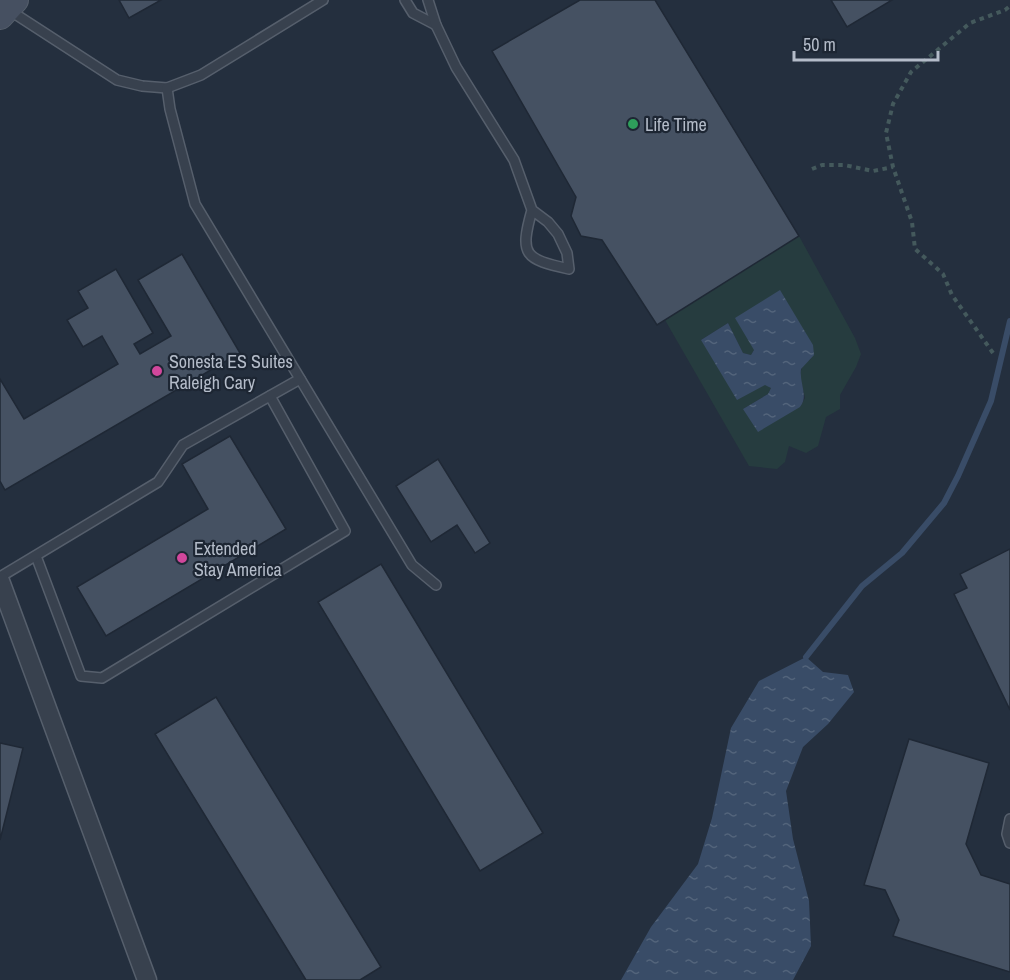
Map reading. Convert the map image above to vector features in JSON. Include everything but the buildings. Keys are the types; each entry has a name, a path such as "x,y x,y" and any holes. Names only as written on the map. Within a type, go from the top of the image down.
{"street":[{"path":"0,579 147,980"}],"lane":[{"path":"11,5 117,80 142,86 167,88 201,75 323,0"},
{"path":"405,0 413,13 436,25"},
{"path":"428,0 436,25 456,67 514,160 532,210 548,222 558,234 567,253 569,269 537,262 529,254 525,235 532,210"},
{"path":"167,88 170,109 195,204 412,564 436,585"},
{"path":"0,579 158,482 183,445 300,379"},
{"path":"36,556 81,676 102,678 345,531 270,396"},
{"path":"1010,819 1007,834 1010,843"}],"path":[{"path":"993,352 952,295 943,274 915,249 912,222 893,167 886,133 893,104 911,72 970,23 1010,6"},
{"path":"812,169 822,165 844,165 873,171 893,167"}],"green space":[{"path":"799,236 855,338 861,354 840,395 840,409 826,417 818,446 806,453 789,446 785,462 777,469 749,466 665,320","holes":["728,323 743,353 751,355 754,350 811,359 802,367 800,376 805,398 800,407 743,409 768,394 771,388 701,340"]}],"water":[{"path":"780,290 813,345 814,355 801,369 803,403 758,432 743,409 768,394 771,388 765,385 737,400 701,340 728,323 743,353 751,355 754,350 735,318"},
{"path":"806,657 823,672 848,675 854,692 828,724 803,747 786,791 793,839 809,901 811,946 793,980 621,980 651,927 698,864 712,818 731,728 759,681"}],"waterway":[{"path":"806,657 862,586 902,553 944,503 991,401 1010,321"}],"place":[{"name":"Life Time","path":"633,124"},
{"name":"Sonesta ES Suites Raleigh Cary","path":"157,371"},
{"name":"Extended Stay America","path":"182,558"}]}
